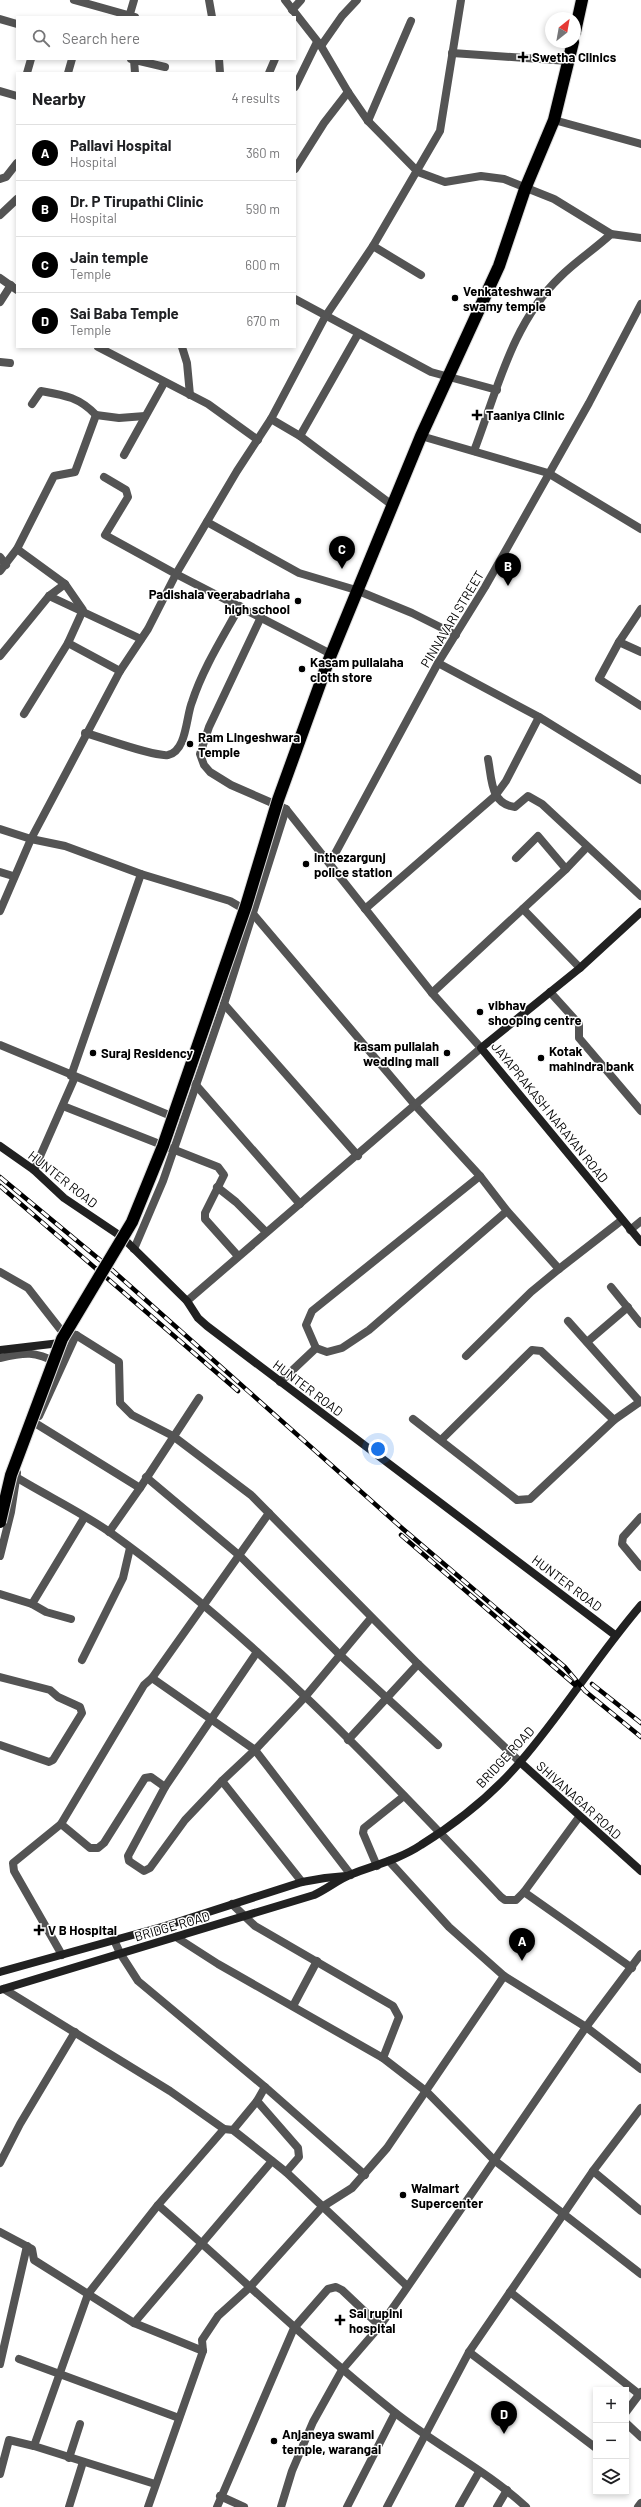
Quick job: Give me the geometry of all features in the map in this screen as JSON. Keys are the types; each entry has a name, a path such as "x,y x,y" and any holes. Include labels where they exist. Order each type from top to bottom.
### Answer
{"highway":[{"path":"579,12 582,0"},
{"path":"0,1522 14,1468 60,1343 132,1222 163,1146 244,913 278,800 330,658 356,590 421,436 499,266 526,189 554,120 571,48"}],"street":[{"path":"74,0 128,16"},
{"path":"131,16 134,0"},
{"path":"208,0 212,16"},
{"path":"284,0 294,14 301,0"},
{"path":"296,84 319,44 356,0"},
{"path":"0,911 13,876 30,839 85,733 120,671 148,629 176,574 271,419 325,317 373,246 418,172 440,131 461,0"},
{"path":"296,16 319,44 348,92 368,121 418,172 445,182 481,176 504,179 554,199 611,234 641,238"},
{"path":"368,121 411,21"},
{"path":"1,22 16,24"},
{"path":"452,53 568,60"},
{"path":"27,72 31,60"},
{"path":"68,72 72,60"},
{"path":"135,72 133,60 165,67"},
{"path":"219,60 220,72"},
{"path":"269,72 275,60"},
{"path":"0,91 16,96"},
{"path":"296,167 324,123 348,92"},
{"path":"554,120 641,144"},
{"path":"0,179 6,177 16,164"},
{"path":"0,215 16,200"},
{"path":"474,451 497,390 504,365 529,315 560,277 593,252 611,234"},
{"path":"373,246 421,275"},
{"path":"0,278 14,287 0,302"},
{"path":"296,300 325,317 431,372 447,378 497,390"},
{"name":"PINNAVARI STREET","path":"330,863 438,663 485,588 548,473 589,403 641,304"},
{"path":"300,436 358,334"},
{"path":"100,348 164,383 208,404 258,440"},
{"path":"182,348 187,363 190,395"},
{"path":"0,362 10,363"},
{"path":"124,455 164,383"},
{"path":"32,404 41,391 71,396 84,403 96,414 119,418 145,416"},
{"path":"3,568 18,549 54,476 75,472 96,414"},
{"path":"271,419 300,436 392,505"},
{"path":"421,436 548,473 641,530"},
{"path":"104,477 126,490 128,497 105,534 176,574 261,617 330,658"},
{"path":"207,522 298,573 356,590 412,613 456,635"},
{"path":"18,549 66,584 83,610"},
{"path":"0,557 3,568"},
{"path":"0,656 49,596 66,584"},
{"path":"49,596 83,610 141,639"},
{"path":"85,733 160,755 174,752 180,746 192,702 216,649 240,606"},
{"path":"641,609 619,642 599,679 641,706"},
{"path":"24,714 68,642 83,610"},
{"path":"187,1300 358,1156 481,1048 432,993 286,809 231,785 210,772 200,754 209,727 261,617"},
{"path":"68,642 120,671"},
{"path":"619,642 641,652"},
{"path":"438,663 540,717 641,780"},
{"path":"365,909 494,796 506,781 540,717"},
{"path":"488,759 494,796 506,806 515,807 524,797 531,797 542,804 641,896"},
{"path":"134,1249 173,1150 194,1084 224,1004 254,915 286,809"},
{"path":"0,829 30,839 65,846 141,874 230,902 254,915 415,1105 480,1176 507,1211 559,1269"},
{"path":"516,858 538,836 566,869"},
{"path":"432,993 566,869 587,846"},
{"path":"0,872 13,876"},
{"path":"34,1170 64,1106 141,874"},
{"path":"523,909 580,968"},
{"name":"JAYAPRAKASH NARAYAN ROAD","path":"641,912 580,968 481,1048 641,1242"},
{"path":"550,992 579,1024 579,1038 641,1111"},
{"path":"224,1004 358,1156"},
{"path":"0,1045 183,1121"},
{"path":"194,1084 300,1204"},
{"path":"64,1106 218,1167 224,1175 205,1214 205,1219 238,1256"},
{"name":"HUNTER ROAD","path":"0,1146 34,1170 64,1198 122,1237 187,1300 198,1318 280,1382 615,1635"},
{"path":"480,1176 312,1311 306,1325 316,1348 327,1352 342,1348 369,1330 507,1211"},
{"path":"218,1187 236,1202 266,1232"},
{"path":"466,1356 531,1292 622,1220"},
{"path":"630,1230 641,1221"},
{"path":"0,1272 28,1288 60,1329 69,1337 76,1335 119,1362 120,1403 128,1412 173,1436 251,1495 418,1664 520,1762"},
{"path":"611,1287 641,1324"},
{"path":"587,1342 628,1307"},
{"path":"413,1419 517,1500 525,1501 530,1499 614,1420 641,1402 568,1321"},
{"path":"0,1556 11,1512 16,1477 36,1423 76,1335"},
{"path":"0,1350 60,1343"},
{"path":"280,1382 316,1348"},
{"path":"441,1440 532,1350 541,1351 614,1420"},
{"path":"0,1358 26,1352 37,1354 62,1366"},
{"path":"109,1532 140,1488 199,1398"},
{"path":"36,1423 140,1488"},
{"path":"16,1477 109,1532 204,1605 305,1697 440,1832 500,1897 505,1900 516,1900 524,1892 579,1817"},
{"path":"146,1477 240,1556 341,1656 438,1745"},
{"path":"0,1505 11,1512"},
{"path":"62,1955 14,1871 13,1863 61,1824 144,1685 152,1678 240,1556 269,1513"},
{"path":"641,1517 623,1537 622,1544 641,1567"},
{"path":"32,1604 84,1518"},
{"path":"82,1660 123,1578 130,1548"},
{"path":"0,1594 32,1604 46,1612 71,1619"},
{"name":"BRIDGE ROAD","path":"0,1972 114,1940 302,1882 349,1875 377,1866 420,1846 471,1810 520,1762 561,1710 615,1635 641,1605"},
{"path":"257,1652 165,1787 128,1856 129,1861 144,1871 150,1868 185,1820 222,1781 255,1750 305,1697 372,1618"},
{"path":"348,1740 418,1664"},
{"path":"0,1677 50,1690 58,1697 80,1707 82,1713 53,1760 49,1762 0,1745"},
{"path":"152,1678 213,1718 255,1750 349,1875"},
{"name":"SHIVANAGAR ROAD","path":"520,1762 641,1872"},
{"path":"61,1824 90,1848 98,1848 104,1843 145,1778 151,1777 165,1787"},
{"path":"222,1781 302,1882"},
{"path":"377,1866 363,1833 364,1828 404,1796"},
{"path":"389,1861 449,1927 504,1976 586,2027 641,2069"},
{"name":"BRIDGE ROAD","path":"2,1990 314,1895 349,1875"},
{"path":"524,1892 632,1968"},
{"path":"232,1904 255,1926 317,1961 396,2010 399,2017 383,2058"},
{"path":"176,1938 218,1964 383,2058 427,2092 494,2160 641,2274"},
{"path":"114,1940 120,1954 138,1982 265,2087 365,2175"},
{"path":"281,2507 292,2471 313,2422 342,2370 380,2326 586,2027 632,1968 641,1954"},
{"path":"293,2006 317,1961"},
{"path":"148,2507 203,2351 202,2340 218,2316 250,2287 322,2206 352,2188 365,2175 427,2092 504,1976"},
{"path":"2,1990 75,2032 170,2091 224,2129 233,2130 286,2172 407,2286"},
{"path":"0,2163 20,2124 75,2032"},
{"path":"233,2130 257,2101 265,2087"},
{"path":"257,2101 298,2148 299,2157 286,2172"},
{"path":"387,2507 469,2352 593,2171 641,2108"},
{"path":"34,2446 58,2374 88,2294 158,2205 224,2129"},
{"path":"134,2323 272,2161"},
{"path":"593,2171 641,2211"},
{"path":"158,2205 342,2370 395,2413 507,2490 526,2507"},
{"path":"0,2232 32,2249 34,2260 134,2323 203,2351"},
{"path":"0,2364 27,2246"},
{"path":"217,2507 220,2496 294,2328 328,2289 336,2287 342,2290 380,2326"},
{"path":"510,2292 640,2393 629,2408"},
{"path":"469,2352 593,2446"},
{"path":"19,2359 179,2418"},
{"path":"347,2507 395,2413"},
{"path":"68,2458 80,2424"},
{"path":"629,2426 641,2437"},
{"path":"0,2474 9,2440 34,2446 68,2458 155,2484"},
{"path":"69,2507 83,2462"},
{"path":"459,2507 479,2472"},
{"path":"497,2507 507,2490"},
{"path":"220,2496 244,2507"},
{"path":"638,2507 641,2503"}],"railway":[{"path":"0,1177 111,1269 403,1529 565,1667 585,1691 641,1737"},
{"path":"0,1186 238,1391"},
{"path":"401,1535 575,1685"},
{"path":"592,1684 641,1723"}],"place":[{"name":"Swetha Clinics","path":"523,57"},
{"name":"Venkateshwara swamy temple","path":"455,298"},
{"name":"Taaniya Clinic","path":"477,415"},
{"name":"Jain temple","path":"342,569"},
{"name":"Dr. P Tirupathi Clinic","path":"508,586"},
{"name":"Padishala veerabadriaha high school","path":"298,601"},
{"name":"Kasam pullaiaha cloth store","path":"302,669"},
{"name":"Ram Lingeshwara Temple","path":"190,744"},
{"name":"inthezargunj police station","path":"306,864"},
{"name":"vibhav shooping centre","path":"480,1012"},
{"name":"Suraj Residency","path":"93,1053"},
{"name":"kasam pullaiah wedding mall","path":"447,1053"},
{"name":"Kotak mahindra bank","path":"541,1058"},
{"name":"V B Hospital","path":"39,1930"},
{"name":"Pallavi Hospital","path":"522,1961"},
{"name":"Walmart Supercenter","path":"403,2195"},
{"name":"Sai rupini hospital","path":"340,2320"},
{"name":"Sai Baba Temple","path":"504,2434"},
{"name":"Anjaneya swami temple, warangal","path":"274,2441"}]}
